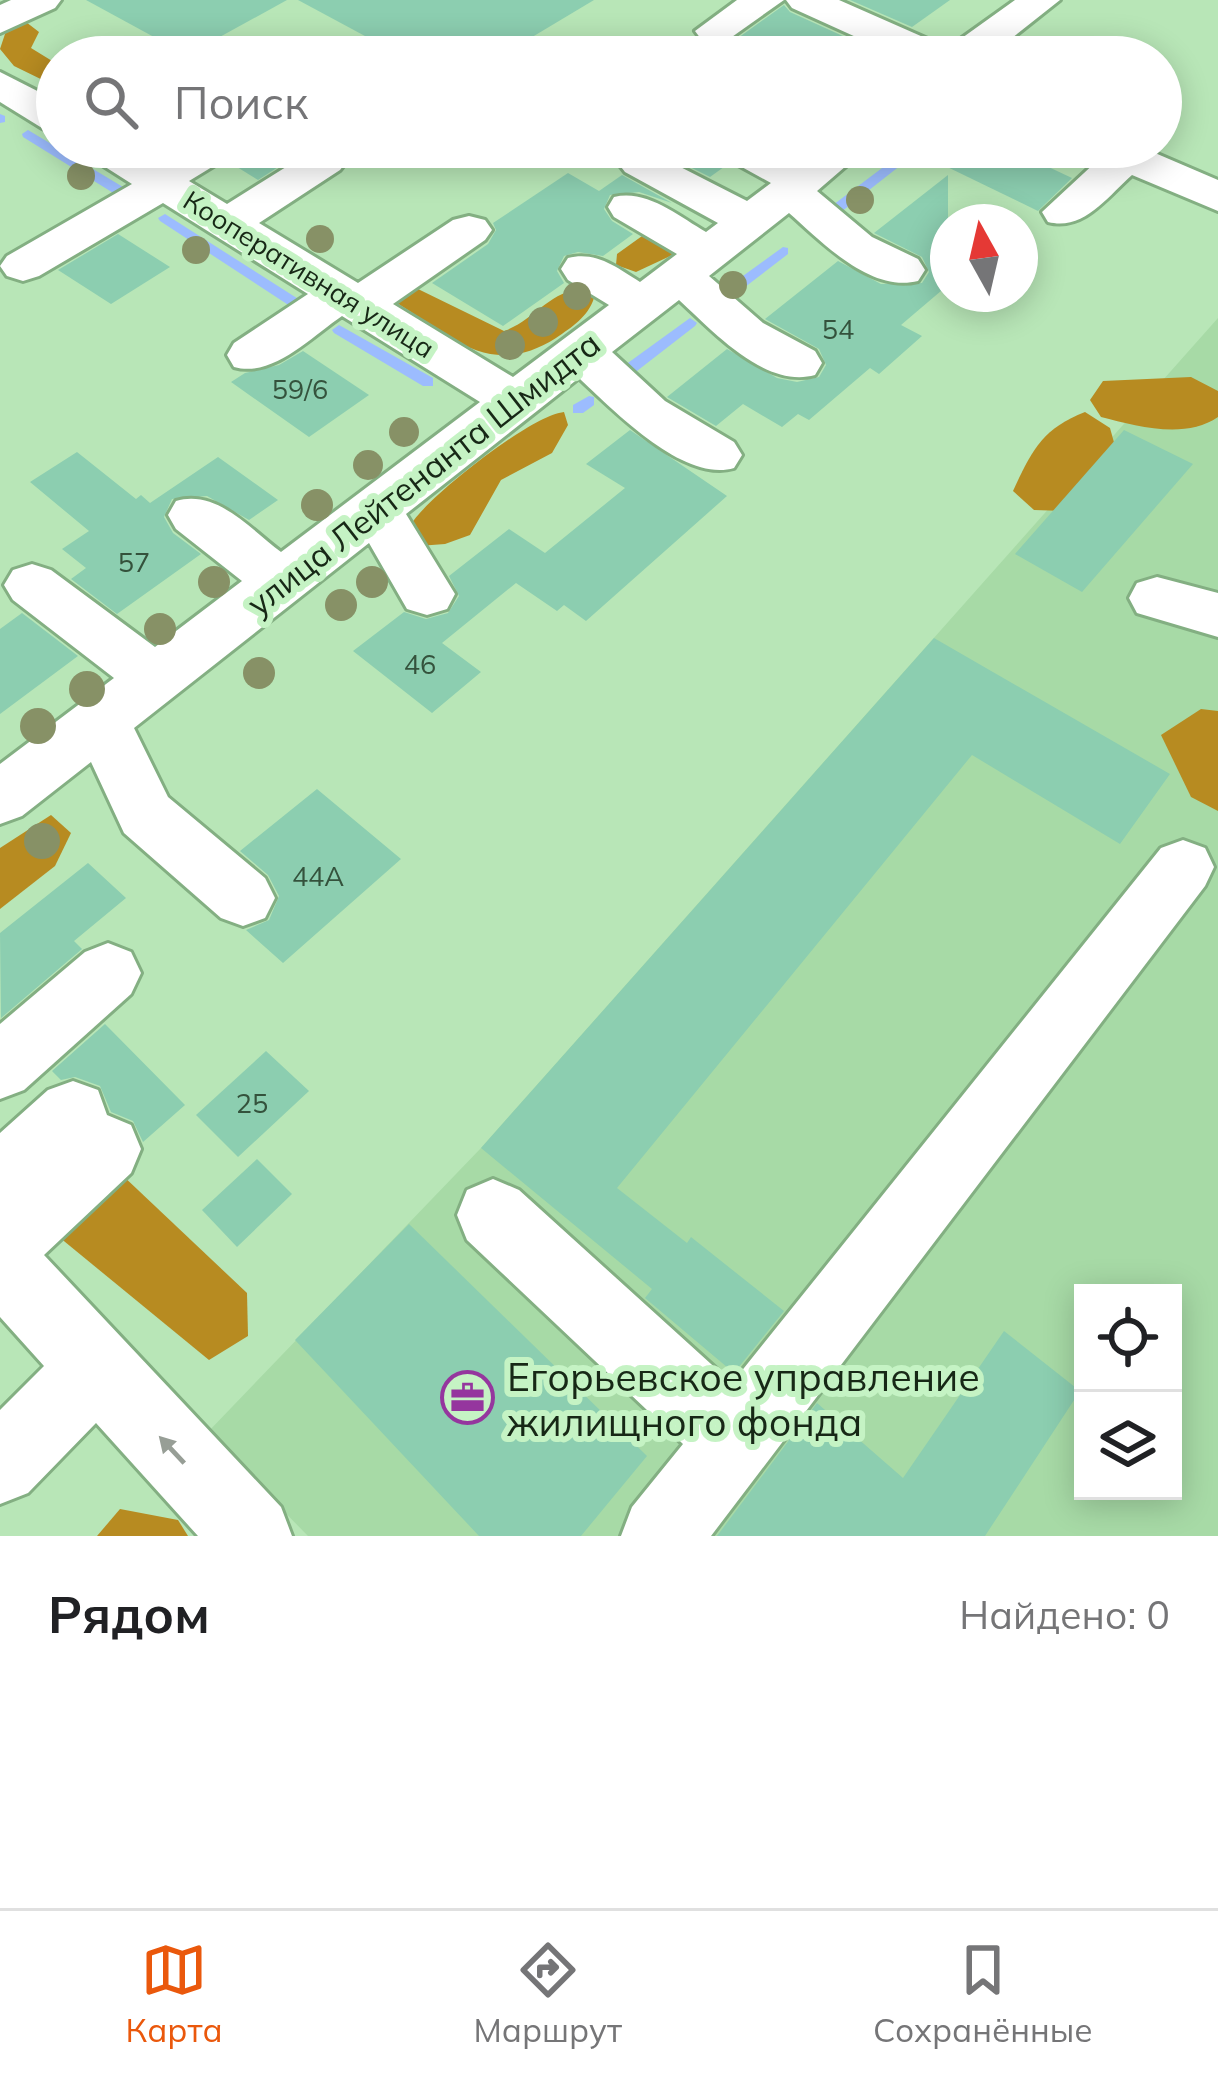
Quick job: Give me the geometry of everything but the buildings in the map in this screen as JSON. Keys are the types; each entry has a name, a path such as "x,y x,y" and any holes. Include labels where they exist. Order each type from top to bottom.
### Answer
{"street":[{"path":"0,21 41,0"},
{"path":"991,36 1040,0"},
{"path":"715,32 789,6 874,36"},
{"path":"0,84 36,106"},
{"path":"0,135 36,121"},
{"name":"Кооперативная улица","path":"136,168 515,401"},
{"path":"112,231 188,168"},
{"path":"234,228 315,168"},
{"path":"752,168 776,200 836,262"},
{"name":"улица Лейтенанта Шмидта","path":"0,799 818,168"},
{"path":"1066,194 1093,168"},
{"path":"1153,168 1218,196"},
{"path":"798,363 746,334 677,277 635,185 776,200 902,270"},
{"path":"22,266 165,186"},
{"path":"234,228 292,201"},
{"path":"251,355 469,230"},
{"path":"584,269 677,277"},
{"path":"580,351 647,413 716,455"},
{"path":"375,509 427,594"},
{"path":"259,513 298,570"},
{"path":"195,514 298,570"},
{"path":"32,585 156,679"},
{"path":"1156,598 1218,615"},
{"path":"101,721 146,815 243,898"},
{"path":"661,1536 1183,867"},
{"path":"0,1067 108,973"},
{"path":"0,1180 90,1131 0,1246"},
{"path":"493,1215 736,1440"},
{"path":"0,1262 252,1536"},
{"path":"0,1465 97,1368"}],"shaded area":[{"path":"26,22 39,32 31,48 36,51 36,77 14,66 0,49 6,31"},
{"path":"656,226 681,251 636,272 616,265 617,254"},
{"path":"406,288 418,289 504,331 566,292 592,290 594,298 584,316 556,338 533,350 492,354 455,340 397,303 397,294"},
{"path":"1218,318 1218,1536 308,1536 207,1433 481,1148"},
{"path":"1191,377 1218,391 1218,417 1191,428 1160,429 1101,417 1090,400 1103,381"},
{"path":"564,412 568,425 552,453 501,480 470,535 445,544 405,547 414,520 462,475 529,427"},
{"path":"1085,412 1110,428 1115,446 1065,511 1034,510 1013,491 1026,464 1048,434"},
{"path":"1201,709 1218,711 1218,811 1191,797 1161,735"},
{"path":"51,815 71,833 55,866 0,909 0,848"},
{"path":"120,1173 247,1293 248,1336 209,1360 59,1237"},
{"path":"120,1509 178,1520 188,1536 97,1536"}],"waterway":[{"path":"28,134 36,139"},
{"path":"83,168 128,196"},
{"path":"822,220 890,168"},
{"path":"165,218 298,305"},
{"path":"723,297 783,251"},
{"path":"619,377 690,323"},
{"path":"339,330 428,382"},
{"path":"578,409 589,401"}],"place":[{"name":"Егорьевское управление жилищного фонда","path":"468,1398"}]}
